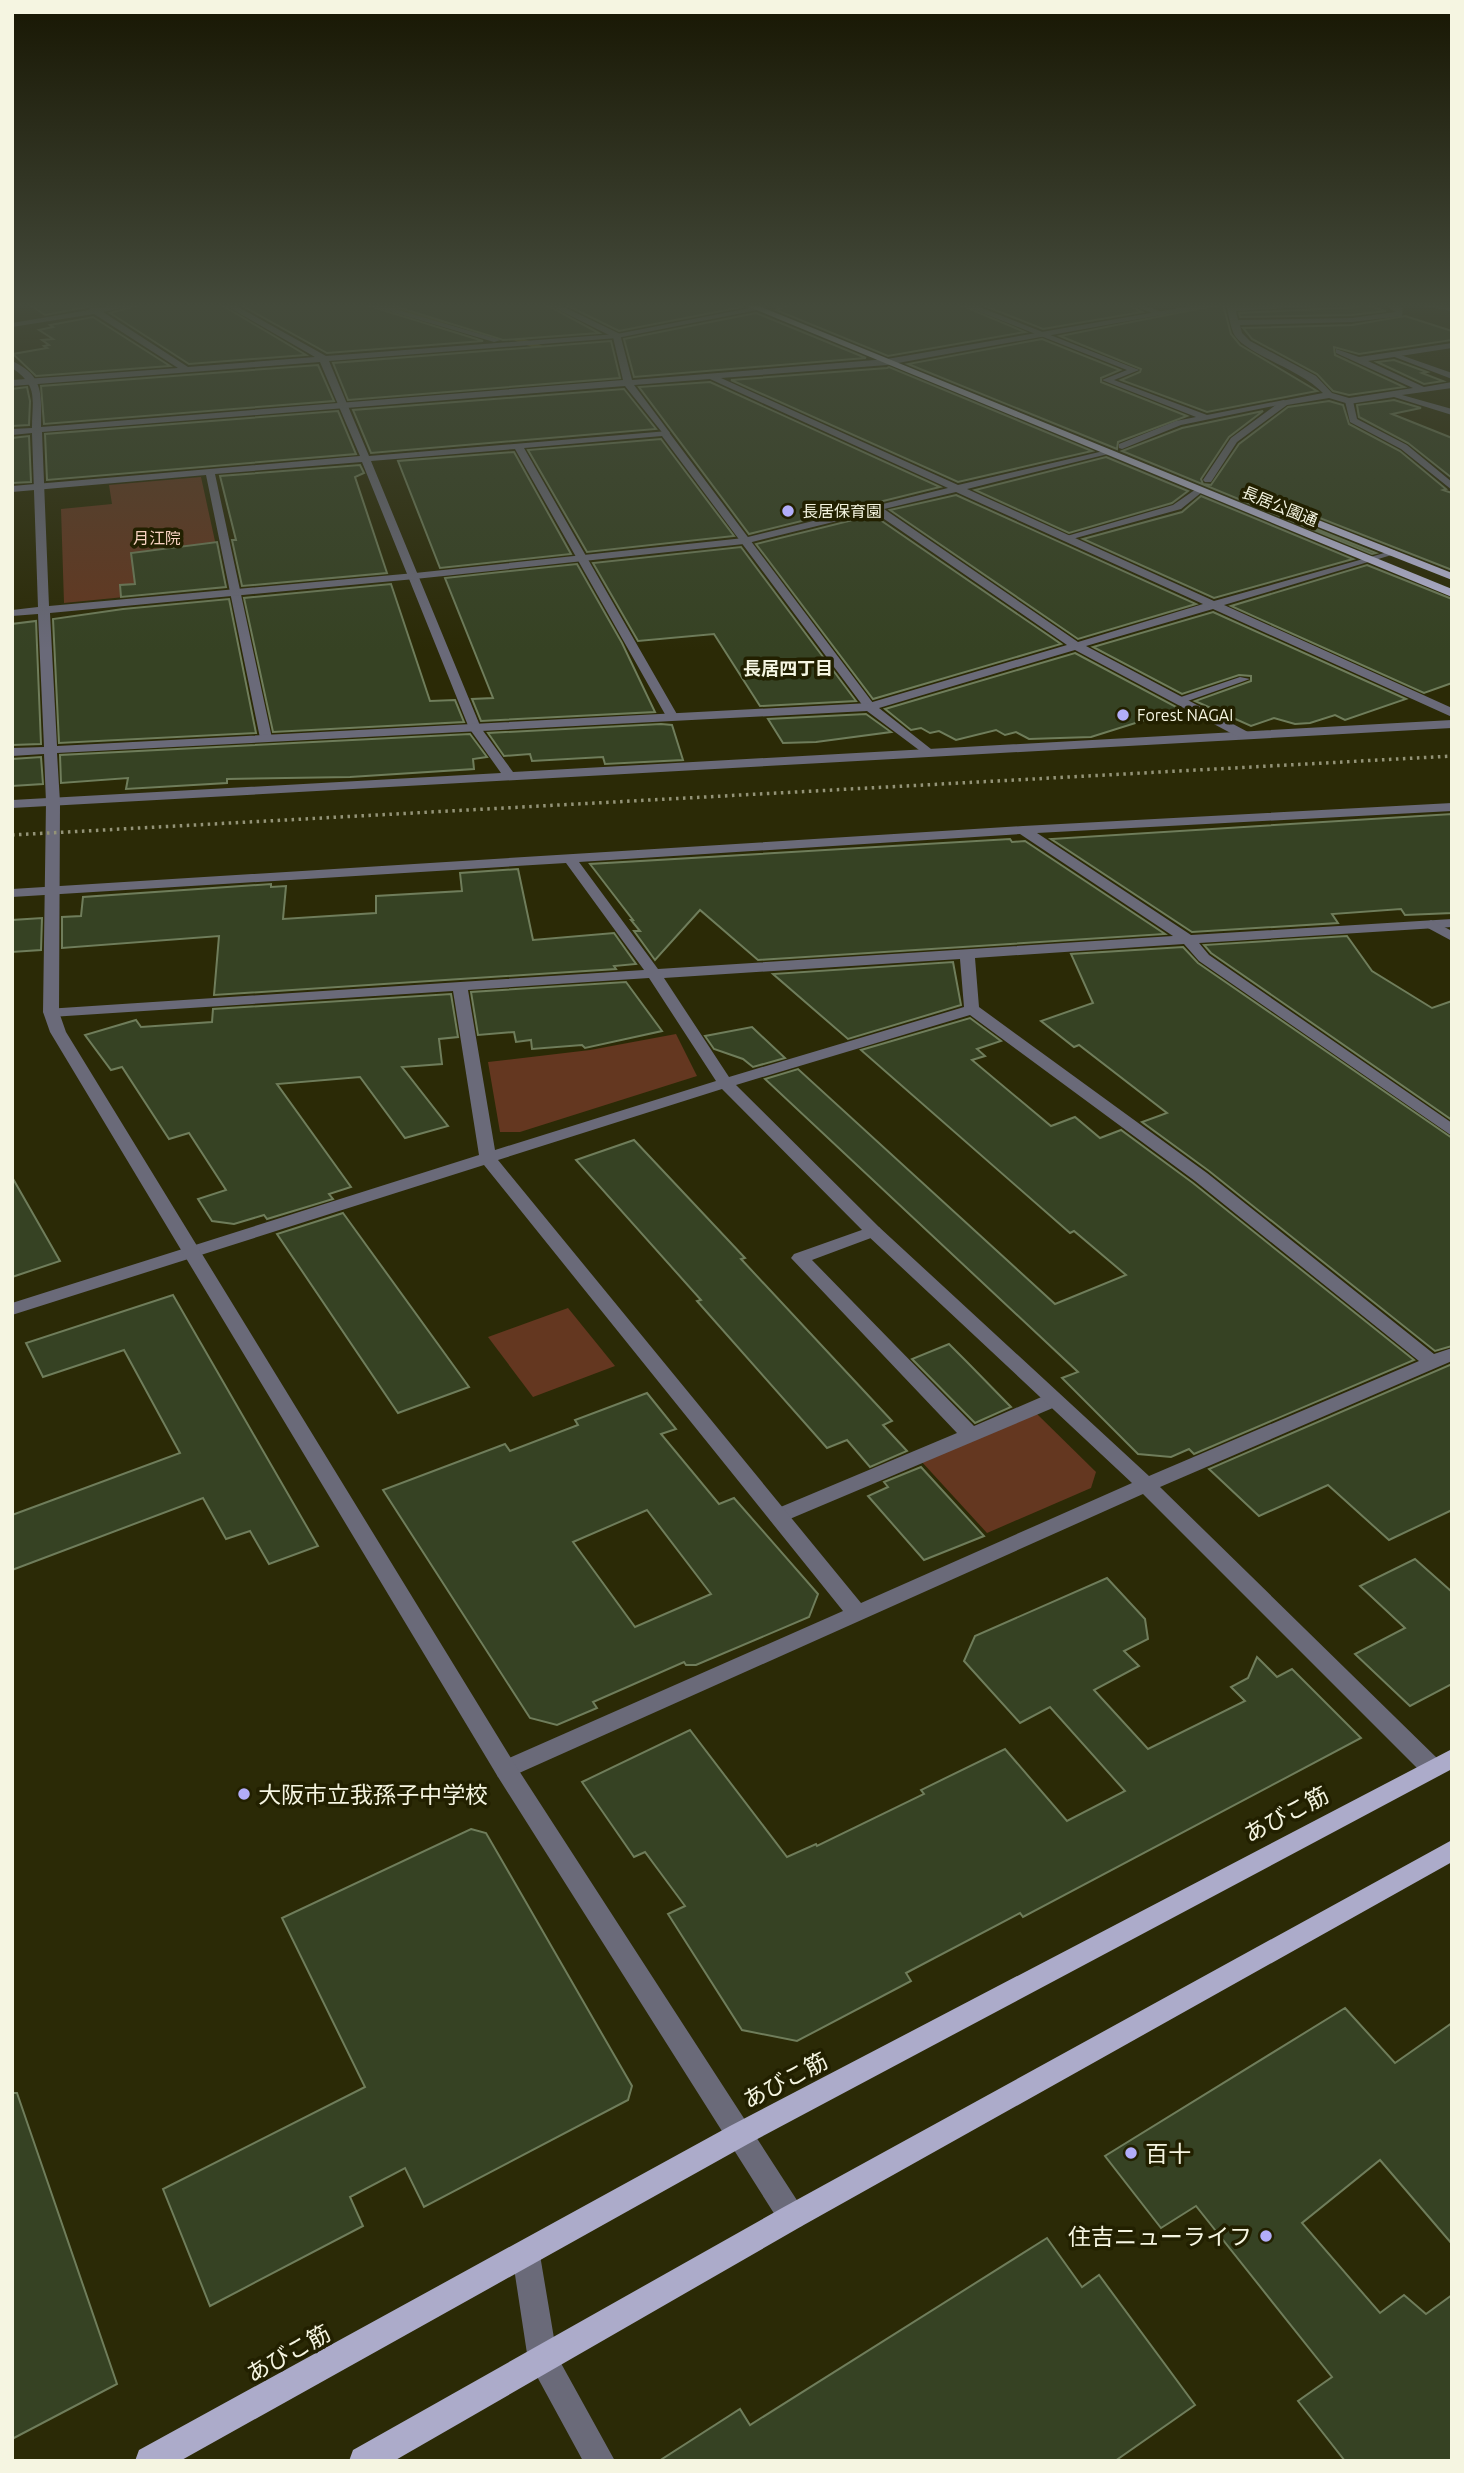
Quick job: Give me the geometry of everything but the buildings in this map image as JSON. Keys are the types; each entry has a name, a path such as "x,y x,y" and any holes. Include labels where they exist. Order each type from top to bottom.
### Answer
{"highway":[{"name":"長居公園通","path":"1026,419 1452,593"},
{"name":"長居公園通","path":"1055,419 1221,485"},
{"name":"長居公園通","path":"1259,500 1452,577"}],"main road":[{"name":"あびこ筋","path":"150,2461 739,2135 1442,1763"},
{"path":"364,2461 792,2217 1452,1850"}],"street":[{"path":"36,419 52,750 51,1012 58,1032 506,1770 792,2217"},
{"path":"12,432 167,419"},
{"path":"349,419 475,728 510,777"},
{"path":"655,419 870,708 927,752"},
{"path":"806,419 1452,713"},
{"path":"1122,446 1194,419"},
{"path":"1208,480 1234,440 1262,419"},
{"path":"1353,419 1404,447 1452,487"},
{"path":"12,489 665,433"},
{"path":"518,446 672,716"},
{"path":"12,613 415,576 744,541 1105,452"},
{"path":"210,472 265,738"},
{"path":"1065,538 1177,508 1199,490"},
{"path":"877,509 1078,647 1244,735"},
{"path":"12,752 672,716 870,708 1391,552"},
{"path":"1178,700 1244,678"},
{"path":"12,804 1452,724"},
{"path":"12,893 1023,830 1452,807"},
{"path":"1023,830 1188,940 1204,958 1452,1131"},
{"path":"570,859 654,974 725,1083 873,1231 1442,1763"},
{"path":"51,1012 1452,923"},
{"path":"1431,925 1452,937"},
{"path":"506,1770 1146,1485 1442,1358 972,1009 967,954"},
{"path":"460,986 488,1159 858,1614"},
{"path":"12,1309 725,1083 972,1009"},
{"path":"873,1231 800,1258 971,1435"},
{"path":"778,1516 1053,1400"},
{"path":"526,2255 543,2360 600,2461"}],"green space":[{"name":"月江院","path":"201,477 225,587 64,603 61,509 112,504 109,485"},
{"path":"676,1034 697,1076 520,1132 500,1132 488,1062 590,1050"},
{"path":"568,1308 615,1366 533,1397 488,1337"},
{"path":"1036,1413 1096,1472 1091,1488 987,1533 921,1461"}],"railway":[{"path":"12,835 1452,756"}],"place":[{"name":"長居保育園","path":"788,511"},
{"name":"Forest NAGAI","path":"1123,715"},
{"name":"大阪市立我孫子中学校","path":"244,1794"},
{"name":"百十","path":"1131,2153"},
{"name":"住吉ニューライフ","path":"1266,2236"}],"district":[{"name":"長居四丁目","path":"788,668"}]}
